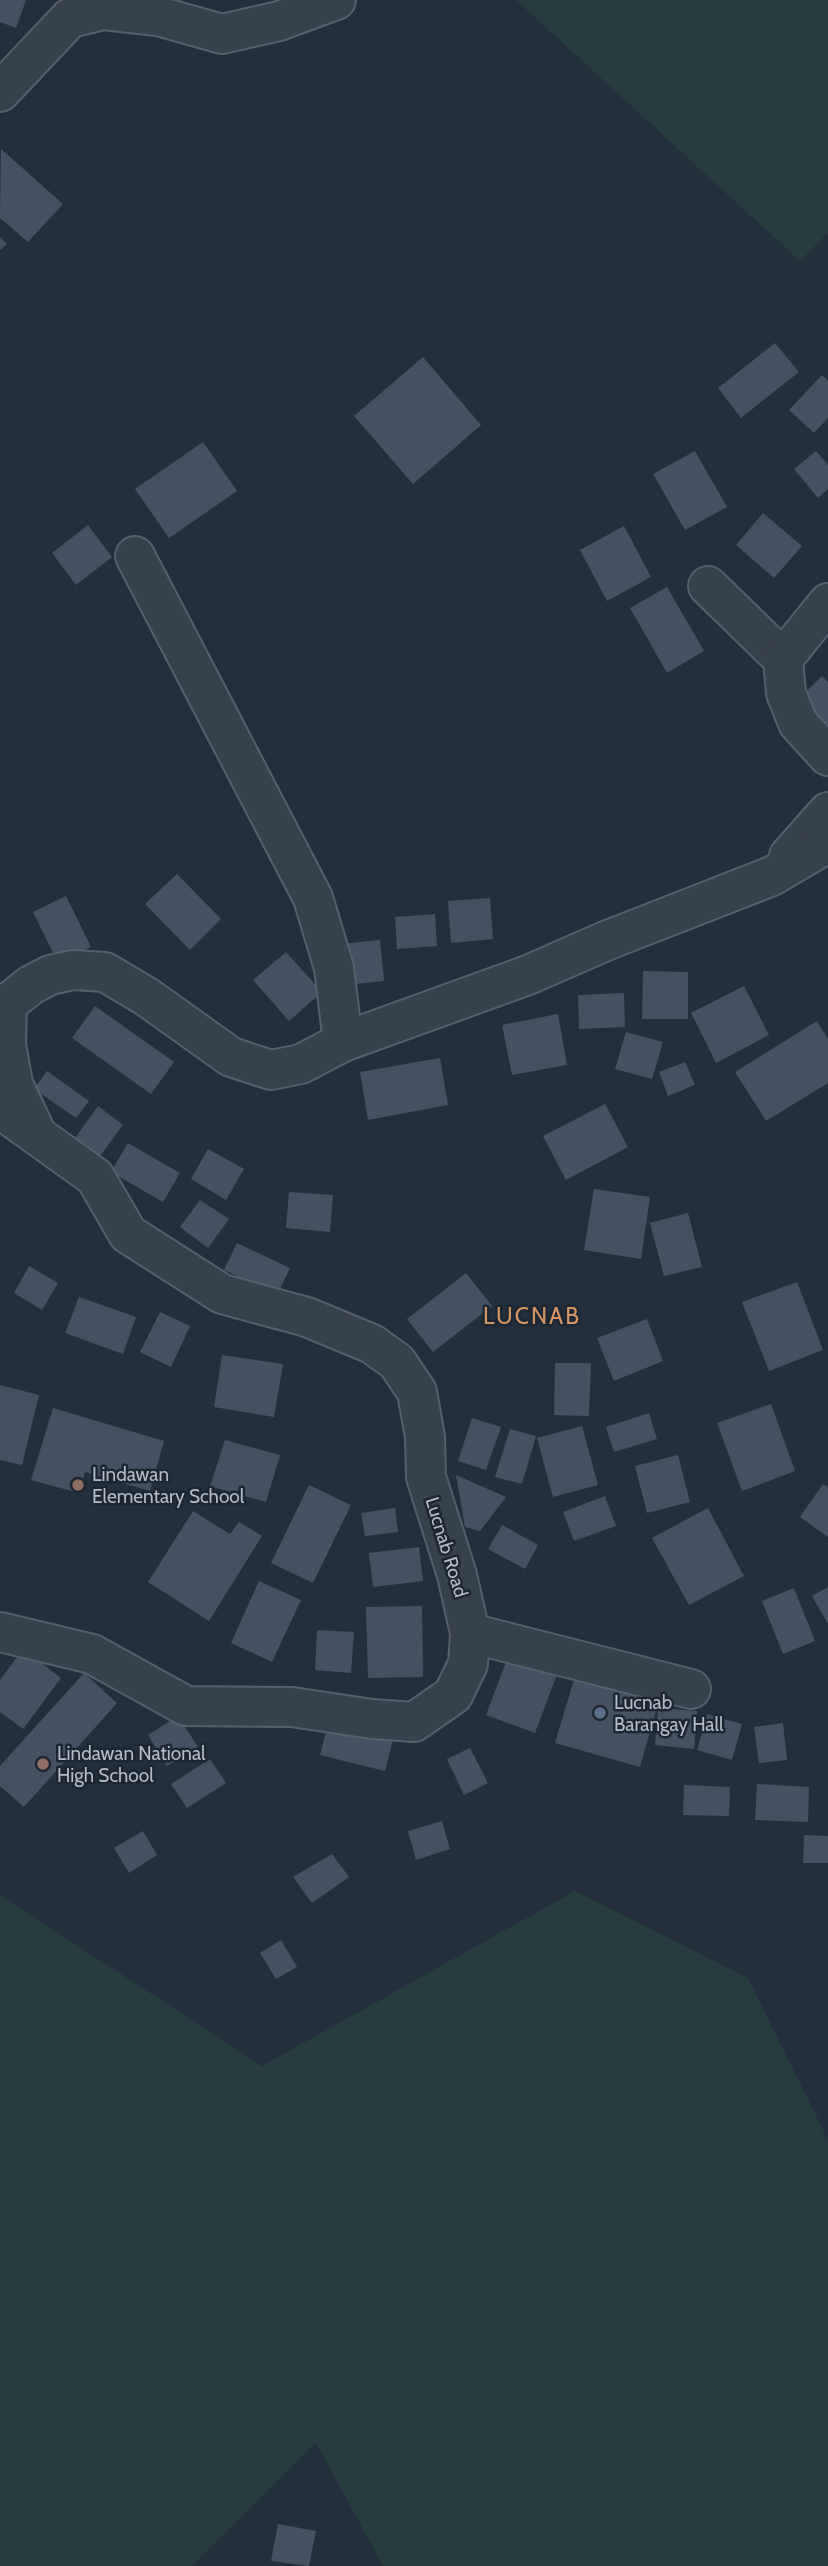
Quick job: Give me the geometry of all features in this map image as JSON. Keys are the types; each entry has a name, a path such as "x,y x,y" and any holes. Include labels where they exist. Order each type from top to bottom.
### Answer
{"street":[{"path":"0,92 69,18 103,10 158,16 222,34 279,21 336,0"},
{"path":"135,556 313,898 334,968 343,1042"},
{"path":"708,586 783,659 786,693 798,723 828,756"},
{"path":"783,659 828,603"},
{"path":"772,876 828,812"},
{"path":"37,1135 13,1084 6,1044 7,1004 31,985 50,975 73,970 105,972 147,998 230,1057 271,1070 300,1064 343,1042 528,975 608,940 772,876 828,843"},
{"name":"Lucnab Road","path":"0,1109 95,1178 128,1234 222,1294 307,1317 372,1344 397,1362 417,1392 425,1437 426,1478 457,1574 470,1633 468,1664 453,1695 414,1722 372,1719 292,1707 186,1706 92,1654 0,1632"},
{"path":"470,1633 691,1689"}],"green space":[{"path":"516,0 828,0 828,233 800,261"},
{"path":"575,1891 748,1978 828,2140 828,2566 383,2566 316,2443 192,2566 0,2566 0,1895 262,2066"}],"building":[{"path":"0,0 26,0 16,28 0,22"},
{"path":"1,149 63,204 28,242 0,218"},
{"path":"0,237 7,244 0,250"},
{"path":"775,343 799,372 741,418 718,388"},
{"path":"423,357 481,425 413,484 354,416"},
{"path":"822,375 828,381 828,418 814,433 789,410"},
{"path":"203,442 237,491 169,538 135,489"},
{"path":"695,451 727,507 685,530 653,474"},
{"path":"816,451 828,465 828,489 818,498 794,469"},
{"path":"763,513 802,546 774,578 736,545"},
{"path":"88,525 112,557 76,585 52,553"},
{"path":"624,526 651,577 607,601 580,550"},
{"path":"667,587 704,651 667,673 630,608"},
{"path":"822,676 828,682 828,731 798,700"},
{"path":"177,874 221,919 190,950 145,904"},
{"path":"66,896 91,947 58,963 33,912"},
{"path":"490,898 493,939 451,943 448,901"},
{"path":"435,914 437,946 397,949 395,917"},
{"path":"380,940 384,981 344,985 340,944"},
{"path":"286,952 322,992 289,1021 253,980"},
{"path":"643,971 688,972 688,1019 642,1019"},
{"path":"744,986 769,1035 716,1063 691,1013"},
{"path":"624,993 625,1027 579,1029 578,995"},
{"path":"95,1006 174,1062 151,1094 72,1038"},
{"path":"558,1014 567,1065 512,1075 502,1025"},
{"path":"817,1021 828,1039 828,1083 766,1121 735,1072"},
{"path":"626,1032 663,1042 652,1079 615,1069"},
{"path":"440,1058 448,1105 368,1120 360,1072"},
{"path":"685,1062 695,1085 668,1096 659,1072"},
{"path":"47,1071 89,1101 76,1118 34,1089"},
{"path":"605,1104 628,1147 566,1180 543,1136"},
{"path":"98,1106 123,1125 95,1163 70,1145"},
{"path":"128,1143 180,1173 163,1202 111,1172"},
{"path":"208,1149 244,1169 226,1200 191,1179"},
{"path":"594,1189 650,1197 641,1259 584,1250"},
{"path":"289,1192 333,1195 330,1232 286,1228"},
{"path":"200,1200 229,1219 208,1248 180,1227"},
{"path":"688,1213 702,1267 664,1276 650,1223"},
{"path":"237,1243 290,1268 277,1295 224,1270"},
{"path":"29,1266 58,1283 42,1310 14,1293"},
{"path":"466,1273 492,1306 433,1352 407,1319"},
{"path":"797,1282 823,1350 769,1371 742,1302"},
{"path":"79,1297 136,1317 123,1354 65,1333"},
{"path":"160,1312 190,1326 171,1367 140,1352"},
{"path":"647,1319 663,1361 614,1381 597,1338"},
{"path":"222,1355 283,1364 274,1417 214,1407"},
{"path":"555,1363 591,1363 589,1416 554,1415"},
{"path":"0,1385 39,1395 22,1465 0,1460"},
{"path":"771,1404 795,1471 742,1491 717,1423"},
{"path":"53,1408 164,1441 150,1491 85,1472 79,1493 31,1480"},
{"path":"649,1413 657,1439 614,1452 606,1427"},
{"path":"472,1418 501,1427 486,1470 458,1461"},
{"path":"582,1426 598,1485 553,1497 537,1438"},
{"path":"510,1429 536,1436 522,1484 495,1477"},
{"path":"225,1440 280,1455 266,1502 210,1486"},
{"path":"678,1455 690,1502 647,1513 635,1466"},
{"path":"456,1475 506,1497 480,1531 465,1527"},
{"path":"823,1484 828,1487 828,1537 800,1517"},
{"path":"309,1485 351,1505 313,1583 271,1563"},
{"path":"605,1496 616,1526 574,1541 563,1512"},
{"path":"395,1508 398,1532 365,1536 361,1513"},
{"path":"708,1508 744,1576 689,1605 652,1538"},
{"path":"193,1511 230,1534 239,1522 262,1536 209,1621 148,1582"},
{"path":"502,1525 538,1545 525,1569 488,1549"},
{"path":"419,1547 423,1581 373,1587 369,1553"},
{"path":"259,1581 301,1600 272,1662 231,1643"},
{"path":"828,1587 828,1624 812,1596"},
{"path":"794,1588 815,1641 783,1654 762,1601"},
{"path":"422,1606 423,1677 368,1678 366,1607"},
{"path":"317,1630 354,1632 351,1673 315,1670"},
{"path":"512,1646 561,1664 535,1733 486,1715"},
{"path":"23,1649 61,1678 23,1729 0,1712 0,1680"},
{"path":"84,1673 117,1703 24,1807 0,1786 0,1766"},
{"path":"576,1673 660,1697 640,1767 555,1743"},
{"path":"658,1708 697,1711 694,1749 655,1745"},
{"path":"707,1714 742,1724 732,1760 697,1750"},
{"path":"178,1716 198,1747 167,1766 148,1735"},
{"path":"329,1719 394,1735 385,1771 320,1755"},
{"path":"783,1723 787,1760 759,1763 754,1727"},
{"path":"470,1748 488,1783 464,1795 447,1759"},
{"path":"210,1759 226,1783 187,1808 171,1784"},
{"path":"757,1784 809,1787 808,1822 755,1820"},
{"path":"684,1785 730,1787 729,1816 683,1815"},
{"path":"442,1821 450,1849 416,1860 408,1831"},
{"path":"143,1831 157,1855 129,1873 114,1848"},
{"path":"804,1835 828,1836 828,1863 803,1863"},
{"path":"332,1854 349,1877 312,1903 293,1877"},
{"path":"281,1940 297,1967 276,1979 260,1953"},
{"path":"278,2524 316,2531 309,2566 271,2561"}],"place":[{"name":"Lindawan Elementary School","path":"78,1485"},
{"name":"Lucnab Barangay Hall","path":"600,1713"},
{"name":"Lindawan National High School","path":"43,1764"}],"district":[{"name":"LUCNAB","path":"532,1316"}]}
